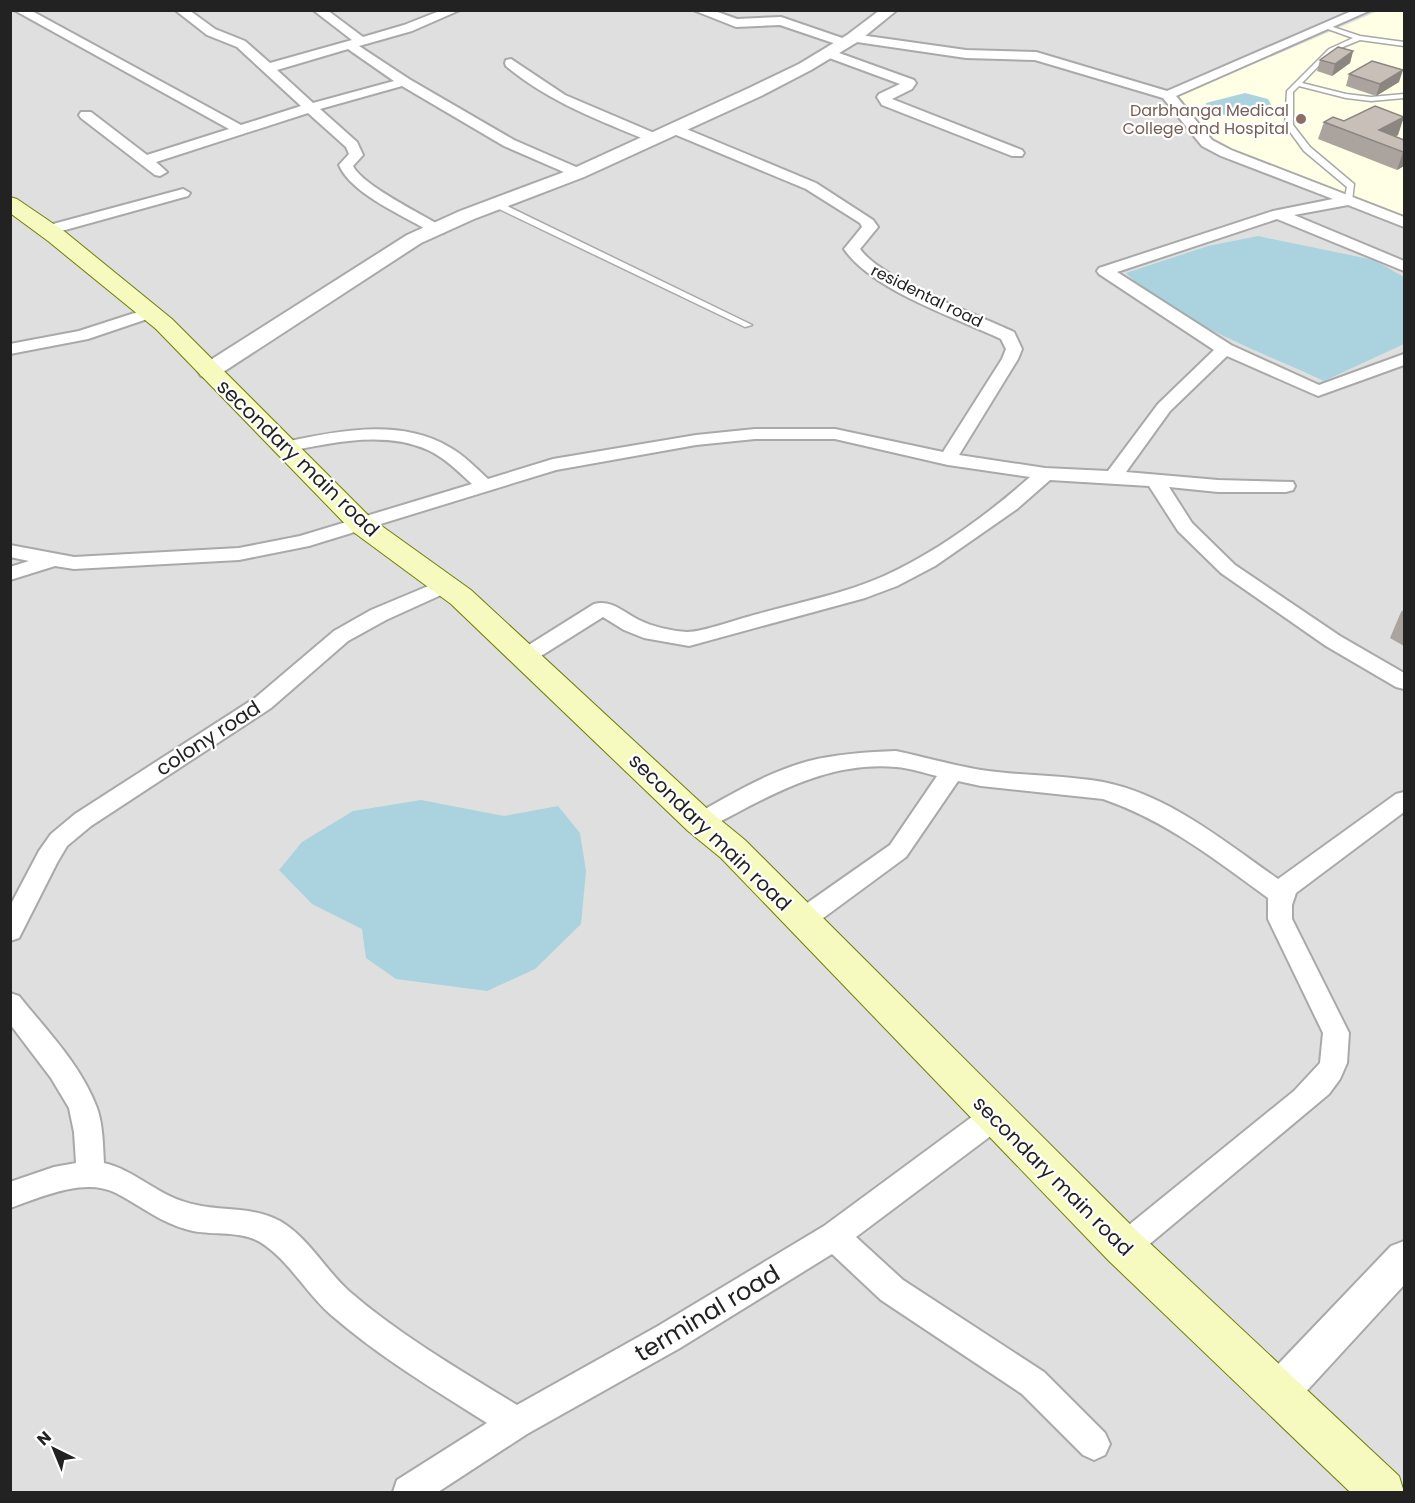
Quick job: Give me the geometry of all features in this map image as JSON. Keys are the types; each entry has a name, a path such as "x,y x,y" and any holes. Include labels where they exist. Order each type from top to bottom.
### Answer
{"main road":[{"name":"secondary main road","path":"10,203 164,324 362,525 445,585 526,656 700,822 733,849 1124,1247 1276,1394 1383,1492"}],"street":[{"path":"21,10 238,129"},
{"path":"181,10 211,32 241,44 352,145 356,155 346,165 355,179 438,231"},
{"path":"320,10 356,44 404,82 509,143 578,173"},
{"path":"699,10 736,22 781,21 849,40 966,54 1036,56 1168,95 1207,143 1252,164 1404,222"},
{"path":"209,371 414,239 438,231 467,215 578,173 755,92 828,53 890,10"},
{"path":"1168,95 1365,10"},
{"path":"268,68 356,44 454,11"},
{"path":"828,53 909,83 884,97 887,102 1017,153"},
{"path":"511,63 524,75 568,101 654,138"},
{"path":"144,161 238,129 404,82"},
{"path":"86,115 160,172"},
{"name":"residental road","path":"674,129 802,182 866,220 870,227 852,249 856,258 864,266 890,281 1008,336 1014,349 1010,359 948,459"},
{"path":"47,230 183,193"},
{"path":"1348,201 1278,214 1105,271 1225,349 1318,392 1404,359"},
{"path":"1278,214 1404,266"},
{"path":"10,349 82,335 150,313"},
{"path":"1114,477 1135,442 1167,402 1225,349"},
{"path":"10,551 54,560 94,563 239,554 302,542 362,525 553,465 696,440 755,434 835,434 948,459 1045,474 1218,486 1286,486"},
{"path":"285,447 331,438 357,436 419,440 446,453 484,486"},
{"path":"526,656 601,609 651,633 689,639 858,593 890,581 928,562 1010,505 1045,474"},
{"path":"1155,481 1185,527 1228,569 1333,641 1404,682"},
{"path":"10,574 54,560"},
{"name":"colony road","path":"10,931 47,858 59,840 83,820 263,703 287,684 307,662 340,636 367,620 445,585"},
{"path":"700,822 755,791 810,769 857,761 896,759 981,778 1104,791 1142,803 1165,815 1281,894"},
{"path":"802,920 898,851 953,771"},
{"path":"1124,1247 1304,1100 1322,1082 1335,1062 1338,1047 1336,1033 1280,919 1278,905 1281,894 1293,881 1404,800"},
{"path":"10,1004 70,1084 83,1107 88,1126 91,1173"},
{"name":"terminal road","path":"409,1492 516,1423 669,1337 834,1236 994,1117"},
{"path":"10,1195 72,1175 91,1173 110,1176 163,1209 193,1218 242,1222 266,1230 283,1240 337,1301 398,1347 516,1423"},
{"path":"834,1236 892,1290 1033,1383 1094,1444"},
{"path":"1276,1394 1404,1258"}],"lane":[{"path":"1327,27 1359,38 1404,44"},
{"path":"1348,201 1351,186 1307,149 1289,125 1289,92 1331,50 1359,38"},
{"path":"1299,84 1346,96 1371,99 1404,96"},
{"path":"496,204 748,325"}],"shaded area":[{"path":"11,11 1404,11 1404,1492 11,1492"},
{"name":"Darbhanga Medical College and Hospital","path":"1378,11 1404,11 1404,217 1215,143 1179,96"}],"water":[{"path":"1245,93 1268,99 1272,106 1229,116 1209,111 1206,103"},
{"path":"1258,236 1374,260 1404,277 1404,344 1324,381 1192,320 1145,290 1126,273 1208,246"},
{"path":"421,800 504,816 558,806 580,833 586,871 581,924 535,969 487,991 396,979 366,958 362,929 312,904 279,870 302,842 353,811"}],"building":[{"path":"1338,47 1353,51 1335,64 1320,60"},
{"path":"1372,61 1403,70 1380,84 1349,74"},
{"path":"1375,106 1404,117 1379,130 1404,140 1403,152 1324,122 1333,117 1344,121"}],"place":[{"name":"Darbhanga Medical College and Hospital","path":"1301,119"}]}
